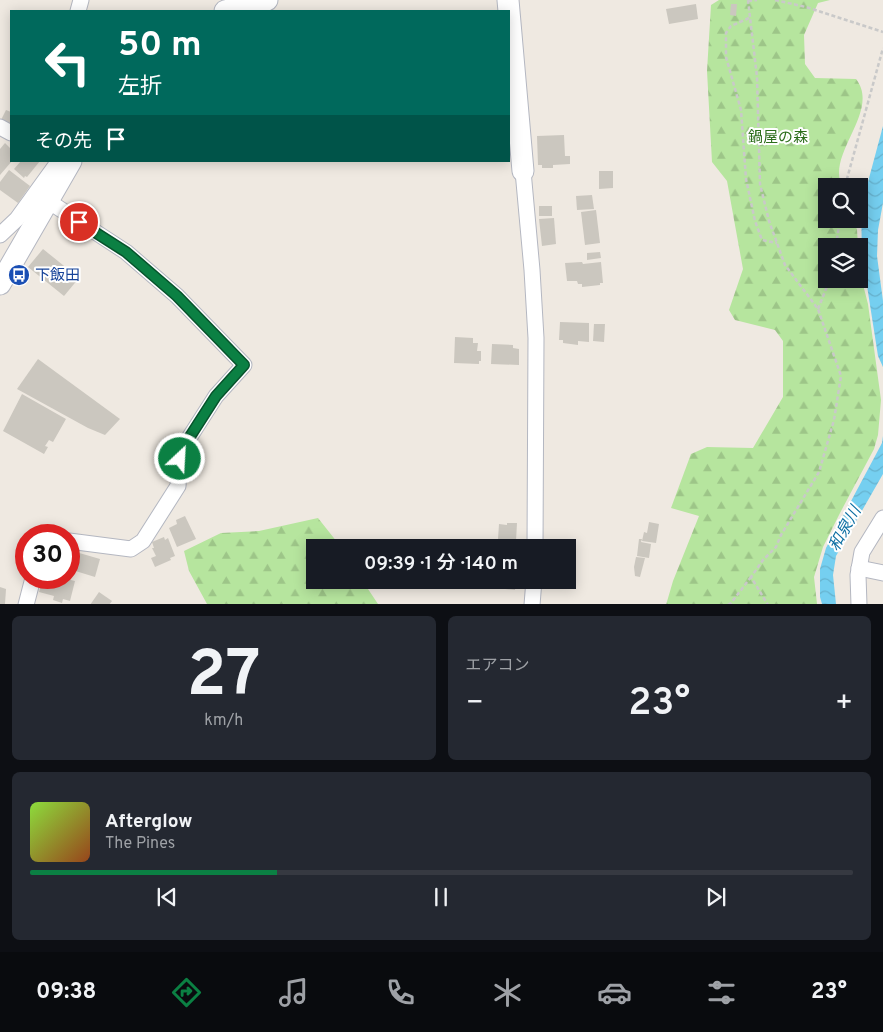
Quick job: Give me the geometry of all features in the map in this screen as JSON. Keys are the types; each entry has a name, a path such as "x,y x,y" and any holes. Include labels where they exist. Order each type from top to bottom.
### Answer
{"street":[{"path":"230,7 266,0"},
{"path":"510,23 536,319 535,539"},
{"path":"0,235 16,218 58,162"},
{"path":"0,284 70,162"},
{"path":"48,202 126,252 177,296 244,365 216,396 182,449 178,486 143,541 131,549 80,542"},
{"path":"859,604 858,575 862,552 883,518"},
{"path":"859,568 883,572"},
{"path":"26,604 30,589"},
{"path":"532,604 533,589"}],"path":[{"path":"728,604 731,603 763,560 776,547 781,535 818,472 834,420 841,376 818,310 785,265 769,221 760,184 757,77 748,0 757,0"},
{"path":"775,0 806,7 883,32"},
{"path":"749,18 731,26 726,34 726,56 741,110 746,179 756,222 762,240 777,243"},
{"path":"848,178 883,48"},
{"path":"818,310 827,288"},
{"path":"751,578 768,604"}],"green space":[{"name":"鍋屋の森","path":"719,0 830,0 818,3 804,35 805,64 815,78 856,79 862,91 862,105 841,160 840,178 818,178 818,228 856,228 858,238 818,238 818,288 864,288 868,304 881,400 878,435 874,449 823,547 814,577 817,604 666,604 673,581 699,516 671,508 691,454 707,447 753,448 783,397 783,341 775,330 735,320 729,310 743,269 727,181 712,162 707,71 711,5"},
{"path":"318,518 335,539 306,539 306,589 368,589 378,604 207,604 189,571 184,551 221,533 259,531"}],"water":[{"path":"883,126 883,203 878,230 877,256 883,301 883,367 878,356 867,288 868,238 862,238 861,228 868,228 868,182"},
{"name":"和泉川","path":"883,436 883,474 836,556 833,575 836,604 822,604 820,597 820,569 826,548 882,443"}],"building":[{"path":"696,4 698,19 669,24 666,9"},
{"path":"731,4 737,4 736,16 730,15"},
{"path":"6,110 10,112 10,127 0,122"},
{"path":"564,135 565,156 570,156 570,164 553,165 553,168 542,168 542,165 538,165 537,136"},
{"path":"5,143 10,148 11,162 0,175 0,149"},
{"path":"20,162 39,162 24,178 14,169"},
{"path":"9,170 30,186 18,203 0,190 0,182"},
{"path":"599,171 613,171 613,188 599,189"},
{"path":"592,195 594,209 577,210 576,196"},
{"path":"539,206 552,206 552,216 539,216"},
{"path":"596,210 600,243 585,245 581,212"},
{"path":"554,218 556,244 542,246 539,219"},
{"path":"43,249 79,278 64,296 28,267"},
{"path":"600,252 601,258 587,260 587,253"},
{"path":"582,262 583,264 601,262 603,283 582,287 582,284 578,284 577,281 567,281 565,263"},
{"path":"560,322 589,323 589,342 578,341 578,345 563,343 563,340 559,340"},
{"path":"594,324 605,324 604,342 593,341"},
{"path":"455,337 473,338 473,343 478,343 477,351 481,351 481,361 479,361 479,364 454,363"},
{"path":"492,344 513,345 513,348 519,349 519,365 491,364"},
{"path":"38,359 120,419 105,435 88,428 17,389"},
{"path":"22,394 66,419 53,442 49,440 45,446 48,447 44,454 3,431"},
{"path":"185,516 196,539 177,547 169,528 177,524 176,520"},
{"path":"649,522 659,524 656,543 642,541 644,532 647,533"},
{"path":"507,523 517,523 516,539 498,539 499,524 507,525"},
{"path":"164,537 165,540 168,538 175,556 170,558 171,560 155,567 151,558 156,556 152,548 154,548 152,542"},
{"path":"639,539 642,539 641,542 651,544 649,558 637,556"},
{"path":"80,553 100,559 95,577 80,572"},
{"path":"636,557 645,558 640,577 635,576"},
{"path":"0,587 6,589 5,604 0,604"},
{"path":"40,589 73,589 70,601 63,599 62,603 53,600 54,596 39,592"},
{"path":"99,592 112,601 110,604 91,604"}],"place":[{"name":"下飯田","path":"19,275"}],"route":[{"path":"79,222 126,252 177,296 244,365 216,396 182,449 180,459"}]}
